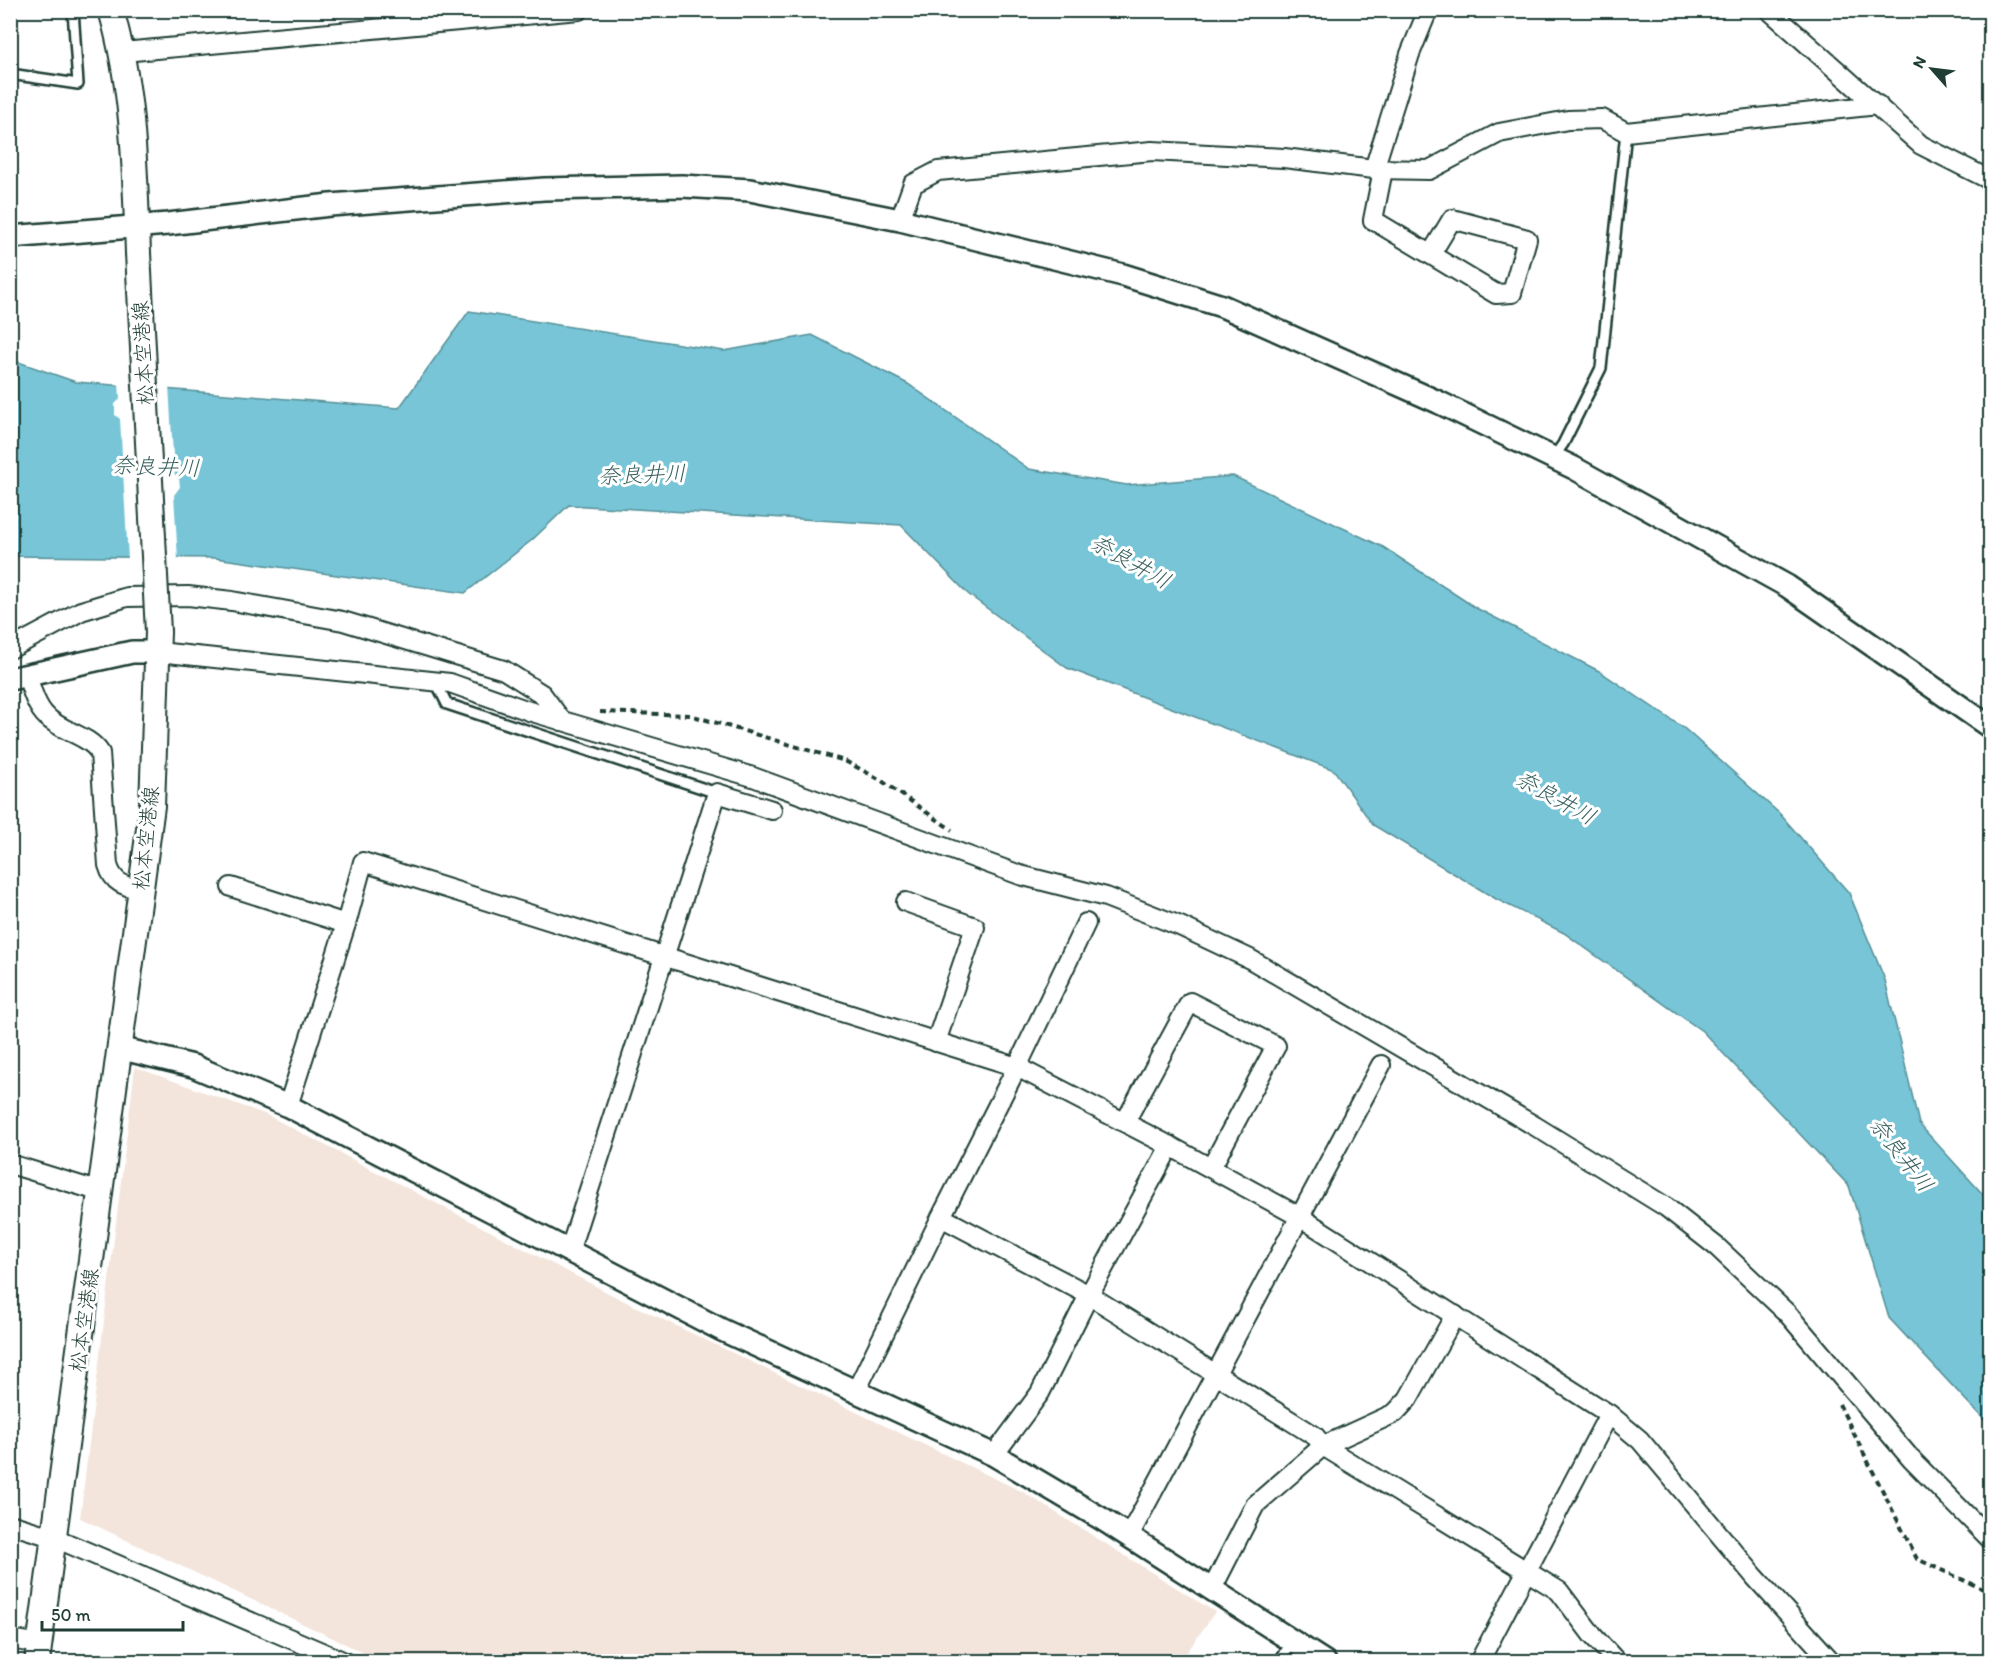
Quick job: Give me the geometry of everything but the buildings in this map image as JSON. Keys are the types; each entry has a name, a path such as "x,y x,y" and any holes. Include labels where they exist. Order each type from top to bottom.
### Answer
{"main road":[{"name":"松本空港線","path":"38,1653 152,806 158,642 134,145 123,52 111,10"}],"street":[{"path":"123,52 579,10"},
{"path":"1428,10 1410,54 1378,170 1373,220 1496,294 1512,293 1527,239 1452,219 1431,254"},
{"path":"1769,10 1921,145 1990,180"},
{"path":"900,220 913,184 938,171 1152,151 1284,158 1378,170 1429,170 1499,134 1568,120 1602,120 1626,132 1878,105"},
{"path":"10,237 137,227 330,204 544,189 682,186 750,190 900,220 1123,275 1222,306 1438,402 1553,458 1787,586 1990,727"},
{"path":"10,649 81,611 127,597 188,596 232,601 343,621 504,670 542,694 562,721"},
{"path":"141,890 119,884 111,876 108,865 100,753 95,745 46,717 19,677 132,652 158,642 450,684 562,721 753,777 1020,875 1106,897 1180,926 1250,959 1535,1126 1666,1207 1717,1247 1787,1313 1912,1460 1990,1539"},
{"path":"569,1252 717,793 772,810"},
{"path":"288,1106 346,924 363,862 1017,1067 1125,1122 1300,1217 1609,1414 1640,1440 1755,1577 1832,1662"},
{"path":"231,887 346,924"},
{"path":"906,902 975,927 936,1042"},
{"path":"856,1391 1086,923"},
{"path":"1125,1122 1190,1002 1276,1046 1211,1168"},
{"path":"118,1048 193,1066 288,1106 722,1330 994,1455 1128,1536 1325,1662"},
{"path":"1128,1536 1380,1065"},
{"path":"994,1455 1040,1394 1089,1295 1170,1146"},
{"path":"10,1164 101,1192"},
{"path":"941,1217 1089,1295 1216,1372 1315,1436 1323,1446 1559,1591 1593,1636 1617,1662"},
{"path":"1212,1589 1255,1505 1323,1446 1395,1413 1408,1399 1455,1315"},
{"path":"1479,1662 1609,1414"},
{"path":"10,1524 55,1538 345,1662"},
{"path":"10,1639 38,1653"}],"lane":[{"path":"10,74 78,84 73,10"},
{"path":"1553,458 1563,444 1601,368 1626,132"},
{"path":"436,682 447,704 717,793"},
{"path":"1279,1662 1292,1641"}],"path":[{"path":"594,711 690,715 845,761 879,778 957,833"}],"shaded area":[{"path":"135,1067 267,1115 620,1299 1023,1492 1215,1612 1181,1661 381,1661 80,1518"}],"water":[{"name":"奈良井川","path":"469,311 724,351 812,335 908,384 1029,469 1127,485 1233,476 1383,547 1476,608 1599,671 1685,729 1780,814 1849,893 1885,980 1919,1124 1990,1202 1990,1426 1889,1318 1849,1186 1702,1031 1564,933 1496,899 1373,825 1334,770 1067,668 968,594 901,525 569,505 532,540 465,593 215,558 11,556 10,359 76,382 399,408"}],"pier":[{"path":"119,382 169,385 174,473 179,479 180,487 174,495 178,560 128,559 120,419 115,415 115,404 120,399"}]}
